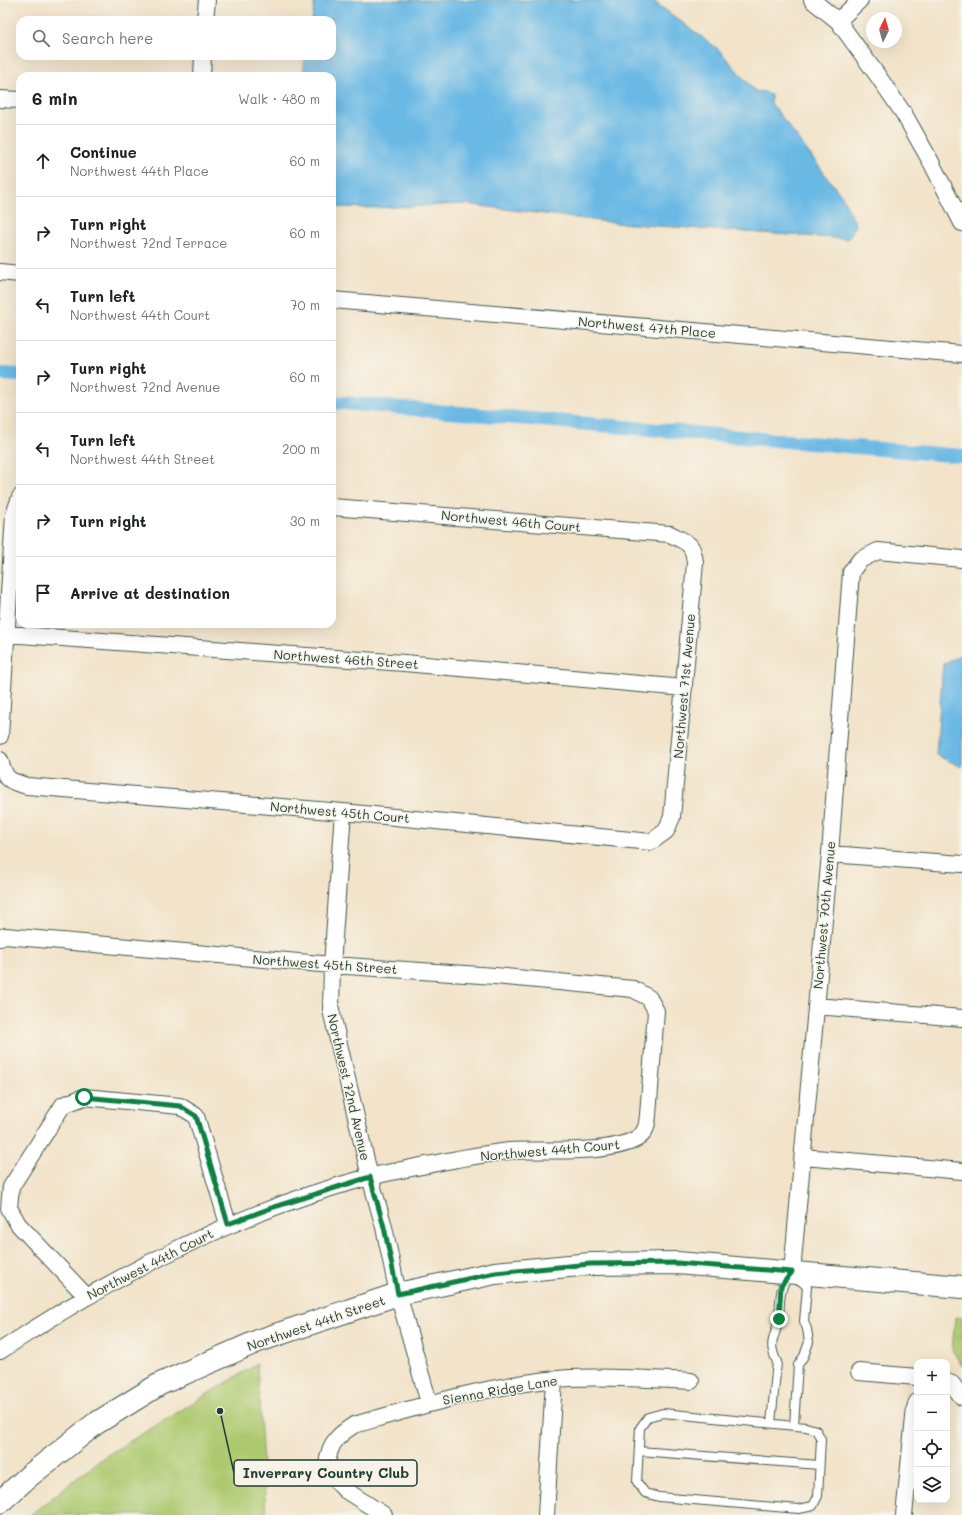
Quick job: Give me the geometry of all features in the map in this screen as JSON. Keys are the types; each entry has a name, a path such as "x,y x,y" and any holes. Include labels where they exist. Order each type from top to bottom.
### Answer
{"street":[{"path":"206,16 207,0"},
{"path":"812,0 838,21 904,114 948,194 962,223"},
{"path":"838,21 860,0"},
{"path":"202,72 203,60"},
{"path":"0,99 16,100"},
{"path":"0,272 16,274"},
{"name":"Northwest 47th Place","path":"336,300 962,354"},
{"name":"Northwest 46th Court","path":"336,507 670,534 687,543"},
{"path":"0,736 14,515 16,509"},
{"name":"Northwest 71st Avenue","path":"666,831 672,817 695,563 694,550 687,543"},
{"name":"Northwest 70th Avenue","path":"792,1272 804,1157 830,854 851,572 860,560 878,551 962,558"},
{"name":"Northwest 46th Street","path":"7,634 404,663 684,688"},
{"name":"Northwest 45th Court","path":"0,760 2,770 11,782 27,786 343,812 651,842 666,831"},
{"name":"Northwest 72nd Avenue","path":"343,812 332,965 331,1010 370,1177 384,1227 398,1294 429,1403"},
{"path":"830,854 962,864"},
{"name":"Northwest 45th Street","path":"0,938 5,936 332,965 495,976 633,989 649,998 656,1011 656,1029 646,1130 638,1139"},
{"path":"816,1006 962,1018"},
{"path":"87,1297 18,1224 9,1208 11,1187 63,1105 84,1097 180,1106 196,1116 228,1224"},
{"name":"Northwest 44th Court","path":"0,1351 71,1305 133,1270 228,1224 274,1207 370,1177 473,1156 510,1151 616,1147 638,1139"},
{"path":"804,1157 962,1170"},
{"name":"Northwest 44th Street","path":"0,1502 95,1424 160,1384 258,1342 398,1294 495,1273 590,1264 677,1263 962,1287"},
{"path":"859,1372 914,1377"},
{"name":"Sienna Ridge Lane","path":"384,1515 345,1490 327,1471 327,1455 335,1440 342,1432 354,1425 429,1403 518,1385 554,1380 603,1377 691,1381"},
{"path":"546,1515 554,1380"},
{"path":"950,1383 962,1397"},
{"path":"904,1515 914,1418"}],"lane":[{"path":"771,1423 777,1362 773,1353 772,1342 779,1319 781,1286 792,1272 807,1287 804,1321 809,1342 804,1356 798,1365 794,1425"},
{"path":"664,1413 794,1425 816,1430 821,1439 818,1496 813,1506 799,1509 659,1497 645,1494 637,1482 640,1428 648,1417 664,1413"},
{"path":"638,1451 819,1465"}],"green space":[{"path":"955,1317 962,1318 962,1365 952,1350"},
{"path":"257,1364 266,1515 30,1515 104,1457"}],"water":[{"path":"315,0 652,0 718,49 755,91 764,92 771,95 771,103 843,198 856,225 848,239 616,223 465,204 373,208 336,207 336,72 303,72 305,60 336,60 336,16 313,16"},
{"path":"962,655 962,767 936,755 943,664"}],"waterway":[{"path":"0,374 16,375"},
{"path":"336,402 962,456"}],"place":[{"name":"Inverrary Country Club","path":"220,1411"}],"route":[{"path":"84,1097 180,1106 196,1116 228,1224 274,1207 370,1177 384,1227 398,1294 495,1273 590,1264 677,1263 792,1272 781,1286 779,1319"}]}
